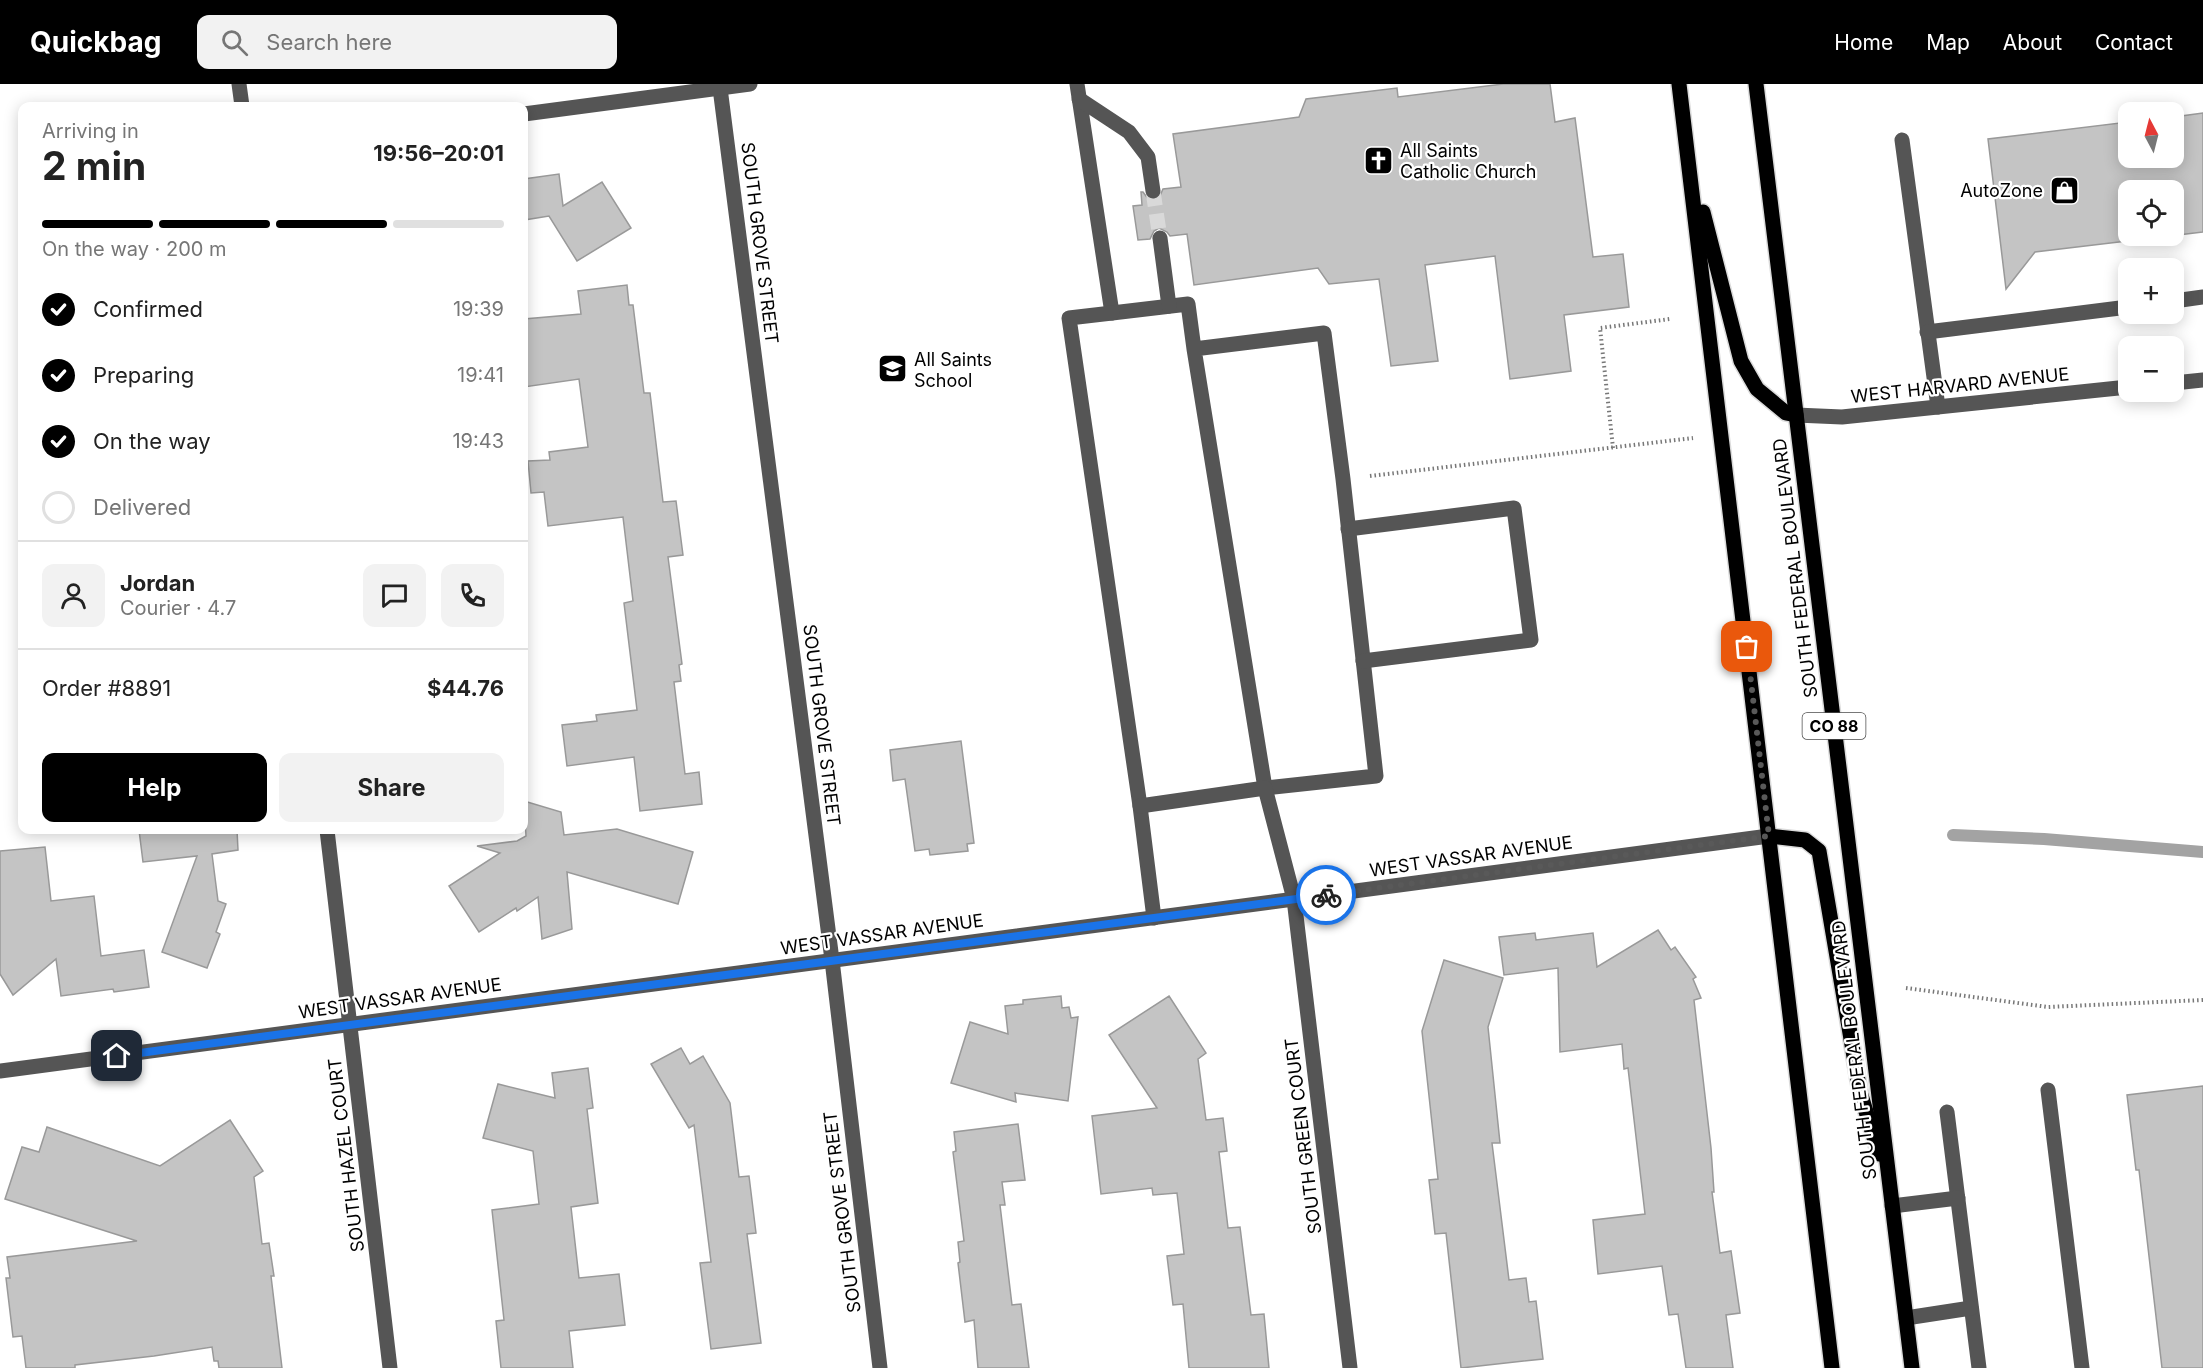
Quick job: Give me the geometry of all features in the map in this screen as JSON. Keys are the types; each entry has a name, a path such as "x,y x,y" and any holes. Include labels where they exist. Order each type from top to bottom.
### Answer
{"main road":[{"path":"1680,84 1832,1368"},
{"name":"SOUTH FEDERAL BOULEVARD","path":"1756,84 1912,1368"},
{"path":"1688,154 1741,361 1757,390 1786,413 1796,415"},
{"path":"1769,836 1805,840 1819,851 1860,1092 1891,1200"}],"street":[{"path":"239,84 242,102"},
{"path":"528,113 750,84"},
{"name":"SOUTH GROVE STREET","path":"720,88 832,960 880,1368"},
{"path":"1078,92 1129,132 1148,157 1153,190"},
{"path":"1078,92 1112,313"},
{"path":"1902,140 1938,407"},
{"path":"1154,918 1140,806 1069,318 1169,306 1160,238"},
{"path":"2184,300 2203,297"},
{"name":"SOUTH GREEN COURT","path":"1169,306 1188,304 1265,788 1294,899 1350,1368"},
{"path":"1927,332 2118,308"},
{"path":"1140,806 1265,788 1376,776 1343,479 1324,333 1194,349"},
{"path":"2184,382 2203,380"},
{"name":"WEST HARVARD AVENUE","path":"1796,415 1842,417 2118,388"},
{"path":"1348,529 1514,508 1531,640 1363,661"},
{"name":"SOUTH HAZEL COURT","path":"327,834 390,1368"},
{"name":"WEST VASSAR AVENUE","path":"0,1071 1769,836"},
{"path":"2048,1090 2082,1368"},
{"path":"1947,1112 1979,1368"},
{"path":"1891,1200 1958,1198"},
{"path":"1906,1318 1971,1308"}],"path":[{"path":"1613,448 1600,328 1670,319"},
{"path":"1343,479 1721,434"},
{"path":"1906,988 2048,1007 2203,1000"}],"building":[{"name":"All Saints Catholic Church","path":"1503,84 1550,84 1555,122 1575,118 1593,257 1623,254 1629,307 1564,315 1571,371 1510,379 1495,256 1425,265 1438,361 1391,366 1379,279 1329,284 1318,268 1194,285 1187,234 1170,236 1159,228 1154,231 1150,239 1138,240 1133,206 1142,205 1141,192 1149,200 1154,201 1159,198 1163,189 1181,187 1173,134 1299,117 1306,99 1397,88 1398,97"},
{"path":"2203,113 2203,232 2184,234 2184,180 2118,180 2118,242 2035,252 2006,289 1988,139 2118,123 2118,168 2184,168 2184,116"},
{"path":"559,174 563,206 602,182 631,228 577,261 549,216 528,219 528,178"},
{"path":"627,285 629,305 633,305 644,393 650,393 663,502 676,501 683,555 668,557 682,664 679,665 681,681 674,682 685,774 699,772 702,804 640,811 634,757 567,766 562,725 597,721 596,715 637,710 624,603 633,601 623,517 548,526 544,492 531,493 528,461 550,460 549,452 588,447 579,379 528,386 528,319 581,314 578,291"},
{"path":"961,741 974,843 967,844 968,851 930,855 929,849 915,851 905,779 893,781 890,750"},
{"path":"528,802 561,812 564,835 617,829 693,852 678,904 567,872 572,929 542,939 538,897 479,932 449,886 500,853 477,846 517,841 528,834"},
{"path":"140,834 237,834 238,850 212,854 218,901 226,904 216,932 220,934 207,968 162,952 197,856 143,862"},
{"path":"45,847 51,901 94,896 101,956 144,950 149,987 61,996 56,959 13,995 0,974 0,851"},
{"path":"1658,930 1671,950 1675,947 1696,977 1693,979 1701,998 1694,1000 1711,1148 1714,1192 1712,1192 1720,1253 1731,1251 1740,1313 1726,1315 1733,1368 1686,1368 1678,1314 1669,1315 1662,1266 1598,1274 1593,1220 1645,1214 1628,1068 1624,1069 1622,1044 1560,1052 1558,968 1504,975 1499,937 1535,933 1536,940 1593,933 1597,967"},
{"path":"1444,960 1503,978 1488,1027 1500,1143 1492,1143 1509,1280 1526,1278 1529,1302 1536,1301 1543,1359 1461,1368 1446,1233 1435,1234 1429,1180 1438,1179 1422,1031"},
{"path":"1061,996 1062,1008 1069,1007 1071,1018 1078,1017 1068,1101 1015,1093 1016,1102 951,1083 970,1022 1008,1034 1005,1006 1023,1004 1023,1000"},
{"path":"1169,996 1206,1053 1198,1059 1206,1120 1223,1118 1227,1151 1219,1152 1228,1228 1240,1227 1251,1315 1264,1314 1269,1368 1189,1368 1183,1304 1173,1305 1167,1256 1184,1254 1177,1193 1153,1195 1152,1188 1101,1194 1092,1116 1157,1108 1109,1035"},
{"path":"681,1048 690,1064 703,1056 730,1103 739,1177 749,1176 756,1233 747,1234 761,1343 711,1349 700,1263 711,1262 694,1125 689,1128 651,1064"},
{"path":"588,1068 593,1108 587,1109 598,1203 571,1207 579,1278 619,1274 625,1325 569,1331 573,1368 501,1368 496,1321 504,1320 492,1210 539,1204 533,1151 483,1138 498,1084 555,1098 552,1073"},
{"path":"2203,1086 2203,1368 2162,1368 2139,1170 2136,1170 2127,1095"},
{"path":"230,1120 263,1171 254,1177 262,1244 269,1243 274,1276 271,1276 282,1368 219,1368 218,1361 214,1361 212,1347 75,1365 75,1368 26,1368 22,1336 13,1337 6,1278 10,1278 7,1257 137,1241 5,1199 22,1147 39,1152 47,1127 160,1166"},
{"path":"1018,1124 1025,1180 1002,1182 1005,1205 1000,1205 1012,1305 1021,1304 1029,1368 978,1368 974,1320 965,1322 958,1263 960,1262 958,1242 964,1241 953,1152 956,1151 954,1132"}],"waterway":[{"path":"1953,835 2044,839 2203,852"}],"tunnel":[{"path":"1153,191 1160,238"}],"way so far":[{"path":"1326,895 1769,836 1747,647"}],"place":[{"name":"All Saints Catholic Church","path":"1379,160"},
{"name":"AutoZone","path":"2064,190"},
{"name":"All Saints School","path":"893,369"}],"route":[{"path":"117,1056 1326,895"}]}
